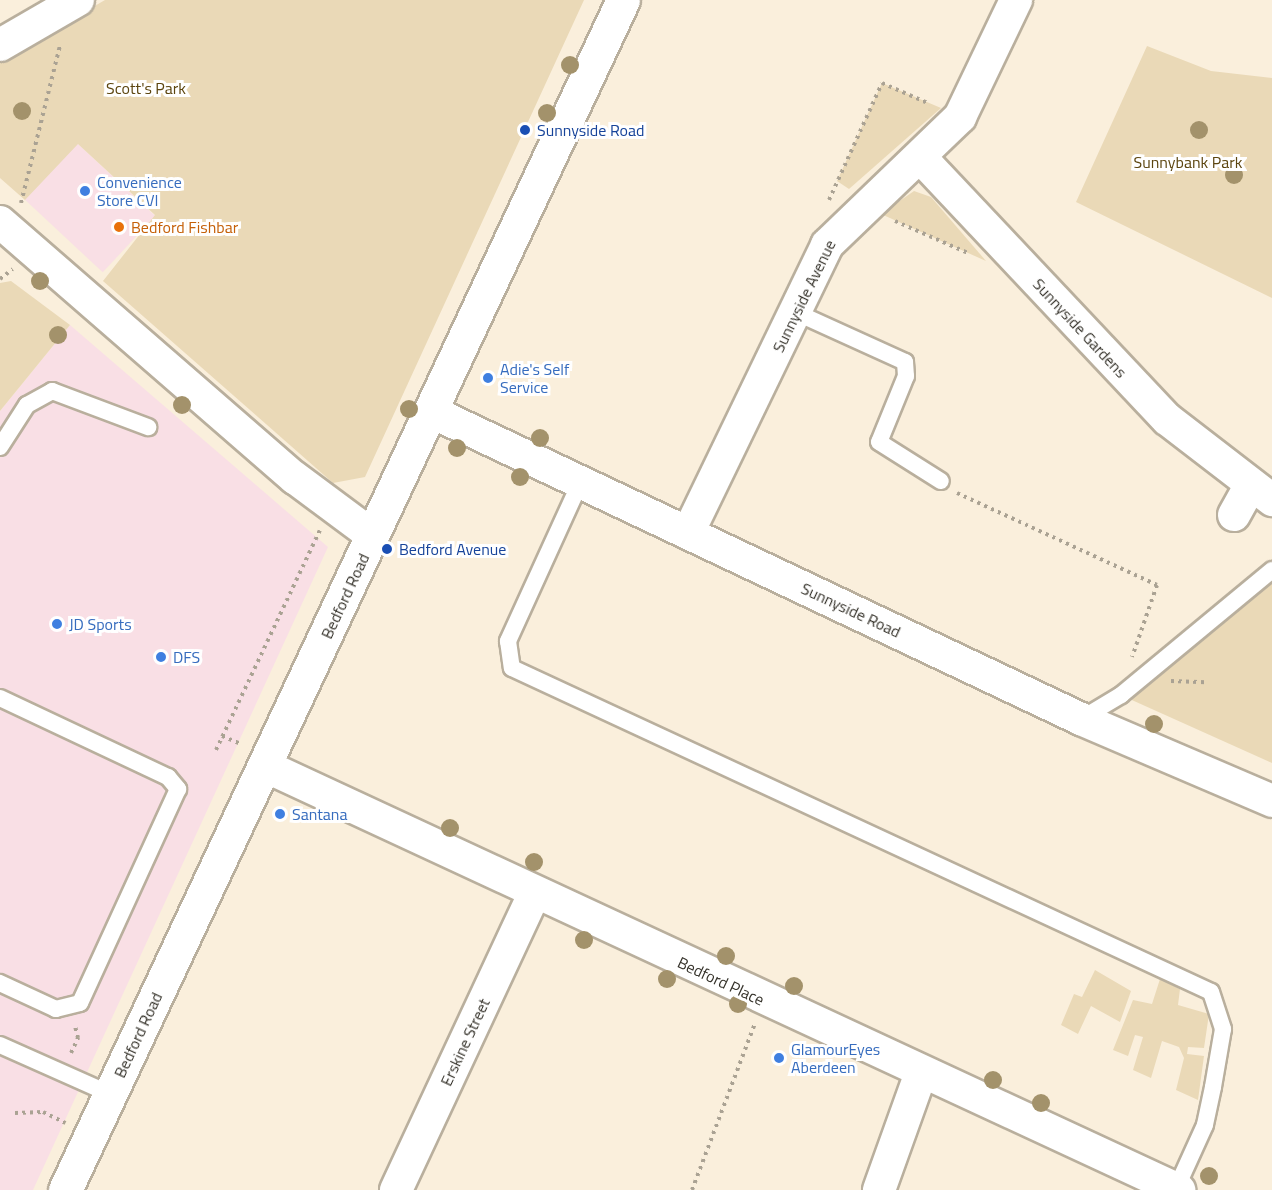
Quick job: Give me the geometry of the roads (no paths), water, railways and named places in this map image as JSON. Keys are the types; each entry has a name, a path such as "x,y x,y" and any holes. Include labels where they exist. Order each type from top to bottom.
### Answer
{"street":[{"name":"Bedford Road","path":"65,1190 624,0"},
{"name":"Sunnyside Avenue","path":"688,533 820,256 853,216 921,158 967,106 1016,0"},
{"path":"0,45 73,3"},
{"name":"Sunnyside Gardens","path":"921,158 1148,400 1261,493 1234,515"},
{"path":"7,228 295,478 373,536"},
{"name":"Sunnyside Road","path":"432,412 1081,719 1272,801"},
{"name":"Bedford Place","path":"265,766 534,894 1178,1189"},
{"name":"Erskine Street","path":"396,1190 534,894"},
{"path":"879,1190 921,1073"}],"lane":[{"path":"795,312 905,362 906,376 879,442 941,481"},
{"path":"0,447 27,405 52,391 148,427"},
{"path":"580,483 508,641 512,668 1211,992 1223,1029 1205,1125 1178,1189"},
{"path":"1081,719 1121,695 1272,570"},
{"path":"0,698 168,777 178,789 80,1003 56,1009 0,983"},
{"path":"0,1045 110,1094"}],"place":[{"name":"Sunnyside Road","path":"525,130"},
{"name":"Convenience Store CVI","path":"85,191"},
{"name":"Bedford Fishbar","path":"119,227"},
{"name":"Adie's Self Service","path":"488,378"},
{"name":"Bedford Avenue","path":"387,549"},
{"name":"JD Sports","path":"57,624"},
{"name":"DFS","path":"161,657"},
{"name":"Santana","path":"280,814"},
{"name":"GlamourEyes Aberdeen","path":"779,1058"}],"park label":[{"name":"Scott's Park","path":"146,88"},
{"name":"Sunnybank Park","path":"1188,162"}]}
